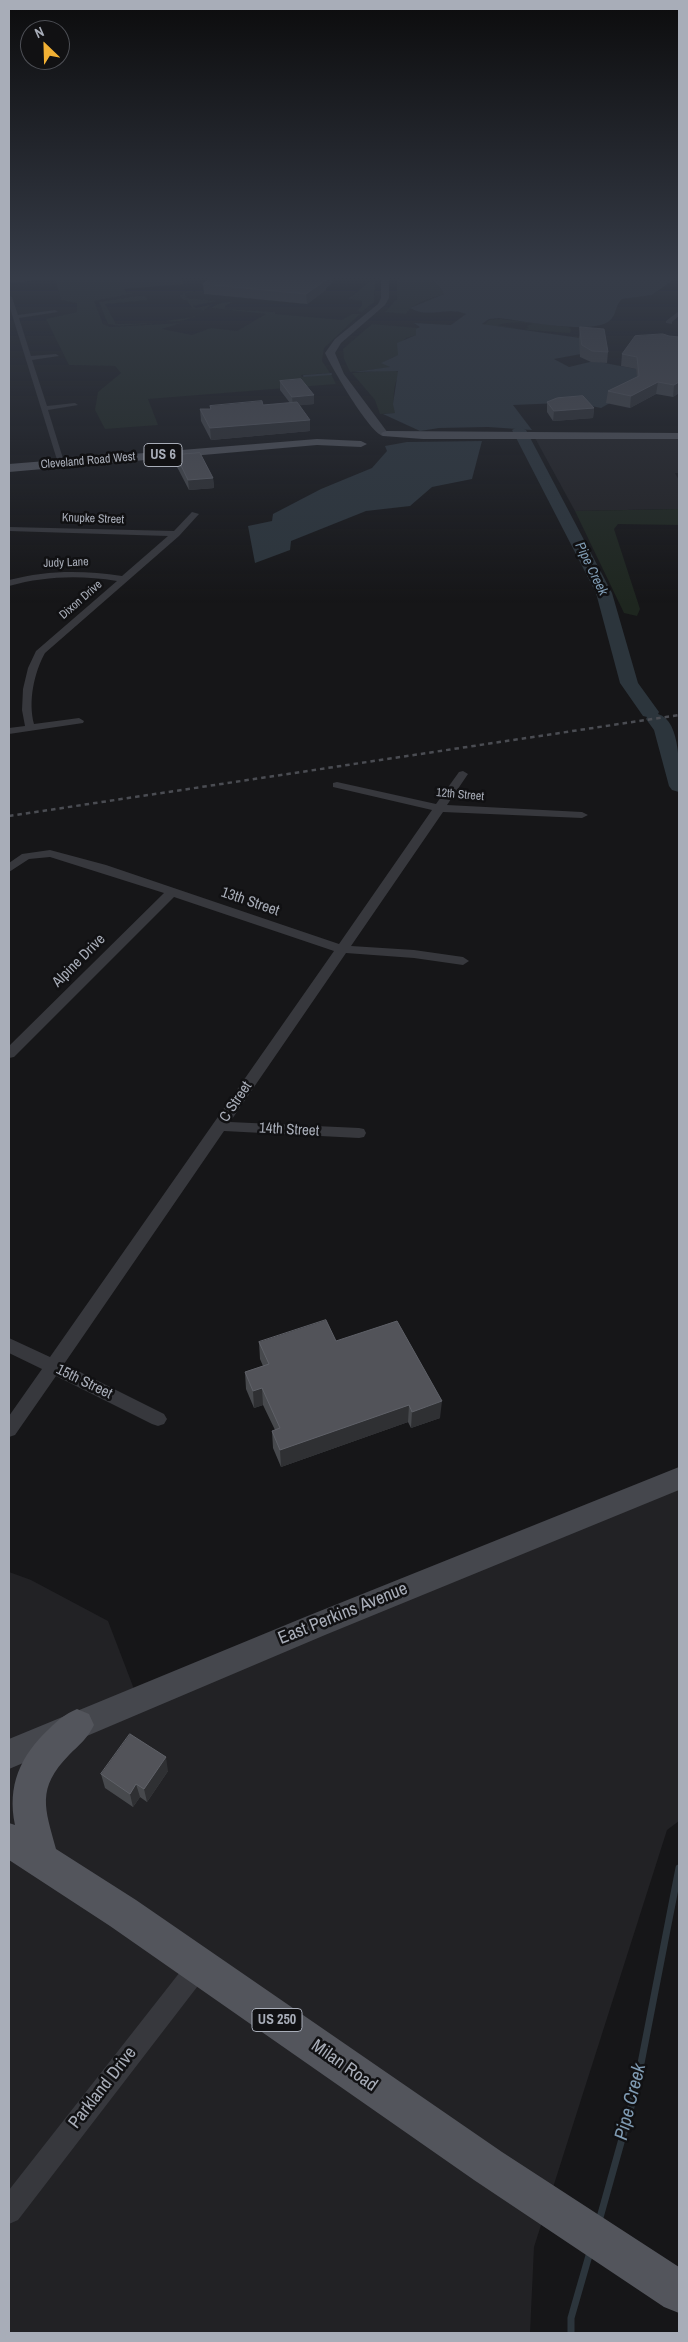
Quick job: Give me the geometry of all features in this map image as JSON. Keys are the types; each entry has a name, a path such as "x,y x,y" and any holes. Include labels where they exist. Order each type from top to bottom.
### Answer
{"main road":[{"path":"348,385 358,397 382,440 507,434 679,436"},
{"path":"362,436 370,418"},
{"name":"Cleveland Road West","path":"9,468 317,442 362,436 382,440"},
{"name":"East Perkins Avenue","path":"9,1754 679,1478"},
{"path":"41,1862 29,1805 32,1778 48,1755 77,1725"},
{"name":"Milan Road","path":"9,1840 123,1913 544,2203 663,2281"}],"street":[{"path":"36,385 62,463"},
{"path":"43,408 74,405"},
{"name":"Dixon Drive","path":"30,728 26,705 39,654 176,534 195,514"},
{"name":"Knupke Street","path":"9,529 176,534"},
{"name":"Judy Lane","path":"9,583 35,576 65,573 90,574 124,579"},
{"path":"9,730 79,721"},
{"name":"C Street","path":"9,1430 340,949 463,774"},
{"name":"12th Street","path":"337,784 438,808 582,816"},
{"name":"13th Street","path":"9,868 21,858 32,854 44,852 56,854 340,949 414,954 463,961"},
{"name":"Alpine Drive","path":"9,1054 172,892"},
{"name":"14th Street","path":"220,1126 359,1134"},
{"name":"15th Street","path":"9,1344 53,1368 73,1375 158,1419"},
{"name":"Parkland Drive","path":"9,2211 199,1966"}],"shaded area":[{"path":"106,385 320,385 148,399 158,425 105,429 95,410 98,392"},
{"path":"362,385 395,385 394,403 396,413 380,414 375,400"},
{"path":"396,385 640,386 601,408 591,406 585,402 513,405 532,430 488,427 439,428 420,431 383,414 395,413 393,404"},
{"path":"535,438 679,439 679,473 675,473 679,480 679,509 575,511"},
{"path":"482,441 472,479 432,487 410,506 366,511 291,541 290,550 255,563 248,526 272,521 273,514 321,489 372,468 387,451 385,446 407,442"},
{"path":"679,509 679,525 618,524 614,529 640,609 637,616 624,613 575,511"},
{"path":"679,1486 679,1821 667,1830 534,2247 530,2333 9,2333 9,1572 31,1580 108,1621 142,1710"}],"building":[{"path":"283,385 306,385 314,395 292,397"},
{"path":"620,385 652,385 631,396 608,391"},
{"path":"583,396 594,408 554,411 547,402 557,398"},
{"path":"262,401 263,405 297,402 310,420 210,428 200,409 211,409 210,406"},
{"path":"200,453 213,478 188,480 176,455"},
{"path":"326,1320 336,1341 397,1321 442,1401 412,1412 409,1405 280,1450 272,1431 280,1428 262,1388 253,1391 245,1372 269,1364 259,1342"},
{"path":"130,1734 166,1757 144,1789 136,1784 130,1794 101,1774"}],"waterway":[{"name":"Pipe Creek","path":"519,430 604,593 629,683 650,712"},
{"name":"Pipe Creek","path":"655,719 663,729 679,786"},
{"name":"Pipe Creek","path":"599,2221 636,2089 679,1868"},
{"name":"Pipe Creek","path":"571,2333 571,2318 590,2252"}],"railway":[{"path":"9,816 679,715"}]}
